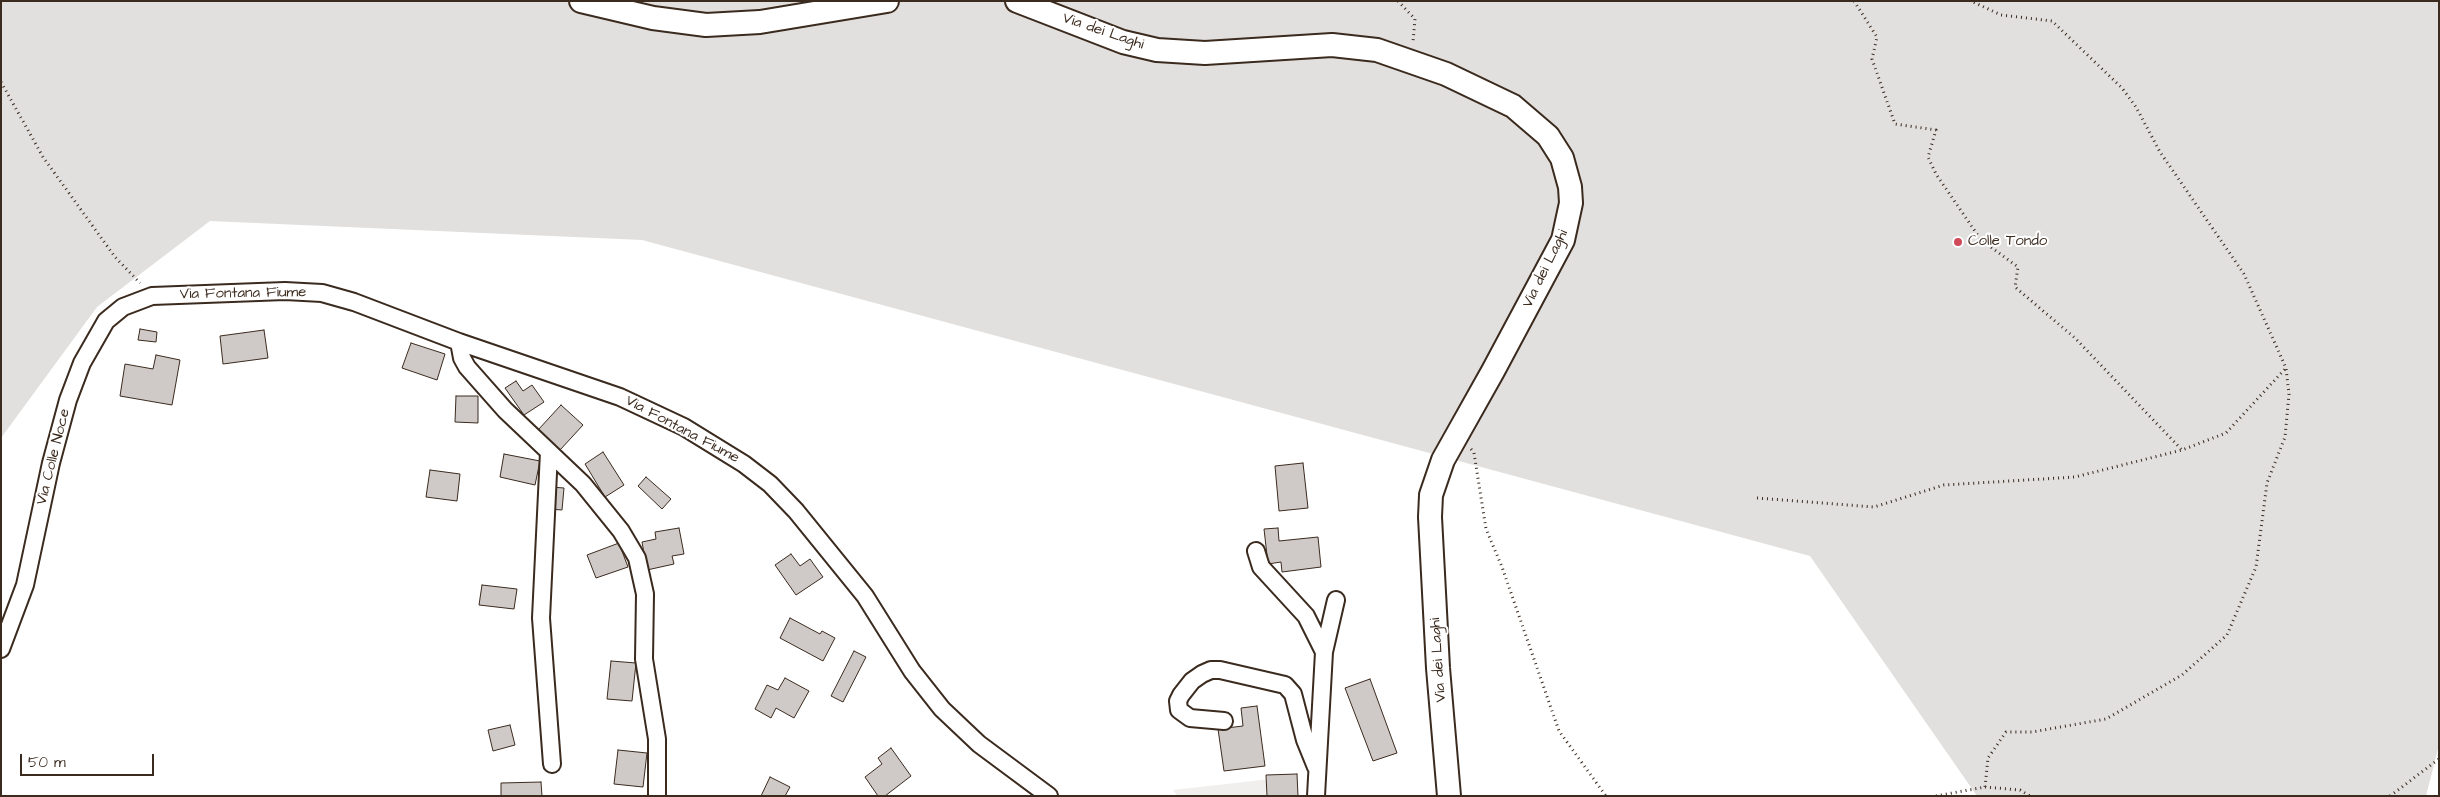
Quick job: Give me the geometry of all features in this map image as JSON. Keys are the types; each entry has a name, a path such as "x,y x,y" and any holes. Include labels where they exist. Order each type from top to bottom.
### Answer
{"main road":[{"path":"581,1 653,18 706,25 760,22 886,1"},
{"name":"Via dei Laghi","path":"1017,1 1112,38 1148,49 1205,53 1307,46 1344,45 1370,48 1406,59 1492,95 1522,112 1540,127 1556,148 1566,170 1570,187 1569,219 1560,247 1443,460 1435,480 1430,510 1438,668 1450,796"}],"street":[{"name":"Via Fontana Fiume","path":"152,296 285,291 322,294 354,302 459,342 608,392 642,406 701,437 753,470 796,511 865,596 917,678 942,709 979,744 1049,796"},
{"name":"Via Colle Noce","path":"1,649 24,591 59,431 82,363 95,336 110,316 130,303 152,296"},
{"path":"459,342 462,358 467,367 505,410 583,484 616,524 640,564 645,594 643,651 657,739 656,796"},
{"path":"550,452 541,624 552,764"},
{"path":"1256,550 1261,566 1306,616 1324,652"},
{"path":"1316,796 1316,766 1324,652 1336,600"},
{"path":"1224,721 1190,718 1179,710 1178,701 1181,695 1192,681 1202,674 1211,670 1220,670 1285,684 1293,694 1303,735 1316,766"}],"path":[{"path":"1398,1 1415,19 1414,40 1406,59"},
{"path":"1854,1 1877,37 1872,59 1895,124 1936,130 1928,157 1936,174 1981,240 2018,267 2015,287 2075,338 2182,450"},
{"path":"1971,1 2001,15 2052,21 2122,88 2136,107 2160,152 2244,274 2286,368 2289,394 2285,437 2267,483 2256,567 2226,635 2182,675 2106,719 2032,732 2006,732 1988,758 1985,787"},
{"path":"1,82 43,157 115,257 152,296"},
{"path":"1757,498 1874,506 1944,484 2075,477 2182,450 2226,433 2286,368"},
{"path":"1458,433 1474,453 1486,529 1502,567 1559,731 1606,796"},
{"path":"2390,796 2439,758"},
{"path":"1936,796 1985,787 2020,790 2030,796"}],"shaded area":[{"path":"1,1 2439,1 2439,745 2426,796 1977,796 1810,556 642,240 210,221 97,307 1,438"},
{"path":"1288,777 1296,796 1177,796 1173,790"}],"building":[{"path":"140,329 157,332 156,342 138,340"},
{"path":"264,330 268,358 223,364 220,336"},
{"path":"411,343 445,354 437,380 402,368"},
{"path":"156,355 180,360 172,405 120,396 125,364 153,369"},
{"path":"516,381 523,391 532,385 544,402 524,415 505,388"},
{"path":"456,396 478,396 478,423 455,422"},
{"path":"561,405 583,425 560,450 538,430"},
{"path":"603,452 624,485 605,497 585,464"},
{"path":"504,454 540,461 535,485 500,477"},
{"path":"1303,463 1308,508 1279,511 1275,466"},
{"path":"430,470 460,474 457,501 426,497"},
{"path":"646,477 671,499 662,509 638,486"},
{"path":"551,487 564,488 562,510 549,509"},
{"path":"679,528 684,554 672,556 674,564 647,570 642,542 656,539 655,532"},
{"path":"1278,528 1279,541 1318,537 1321,567 1282,572 1281,562 1268,564 1264,529"},
{"path":"619,543 628,567 596,578 587,555"},
{"path":"791,554 800,566 810,559 823,577 796,595 775,565"},
{"path":"482,585 517,589 514,609 479,605"},
{"path":"790,618 820,634 822,631 835,638 823,661 780,638"},
{"path":"854,651 866,657 843,702 831,696"},
{"path":"611,661 636,663 632,701 607,699"},
{"path":"785,678 809,691 794,718 776,708 771,718 755,709 767,685 778,690"},
{"path":"1370,679 1397,753 1373,761 1345,688"},
{"path":"1257,706 1265,766 1224,771 1218,729 1243,726 1241,708"},
{"path":"510,725 515,745 493,751 488,730"},
{"path":"891,748 911,776 885,796 878,796 865,777 882,764 878,758"},
{"path":"618,750 647,753 643,787 614,784"},
{"path":"1297,774 1298,796 1267,796 1266,775"},
{"path":"770,777 790,787 785,796 761,796"},
{"path":"541,782 542,796 501,796 501,783"}],"place":[{"name":"Colle Tondo","path":"1958,242"}]}
